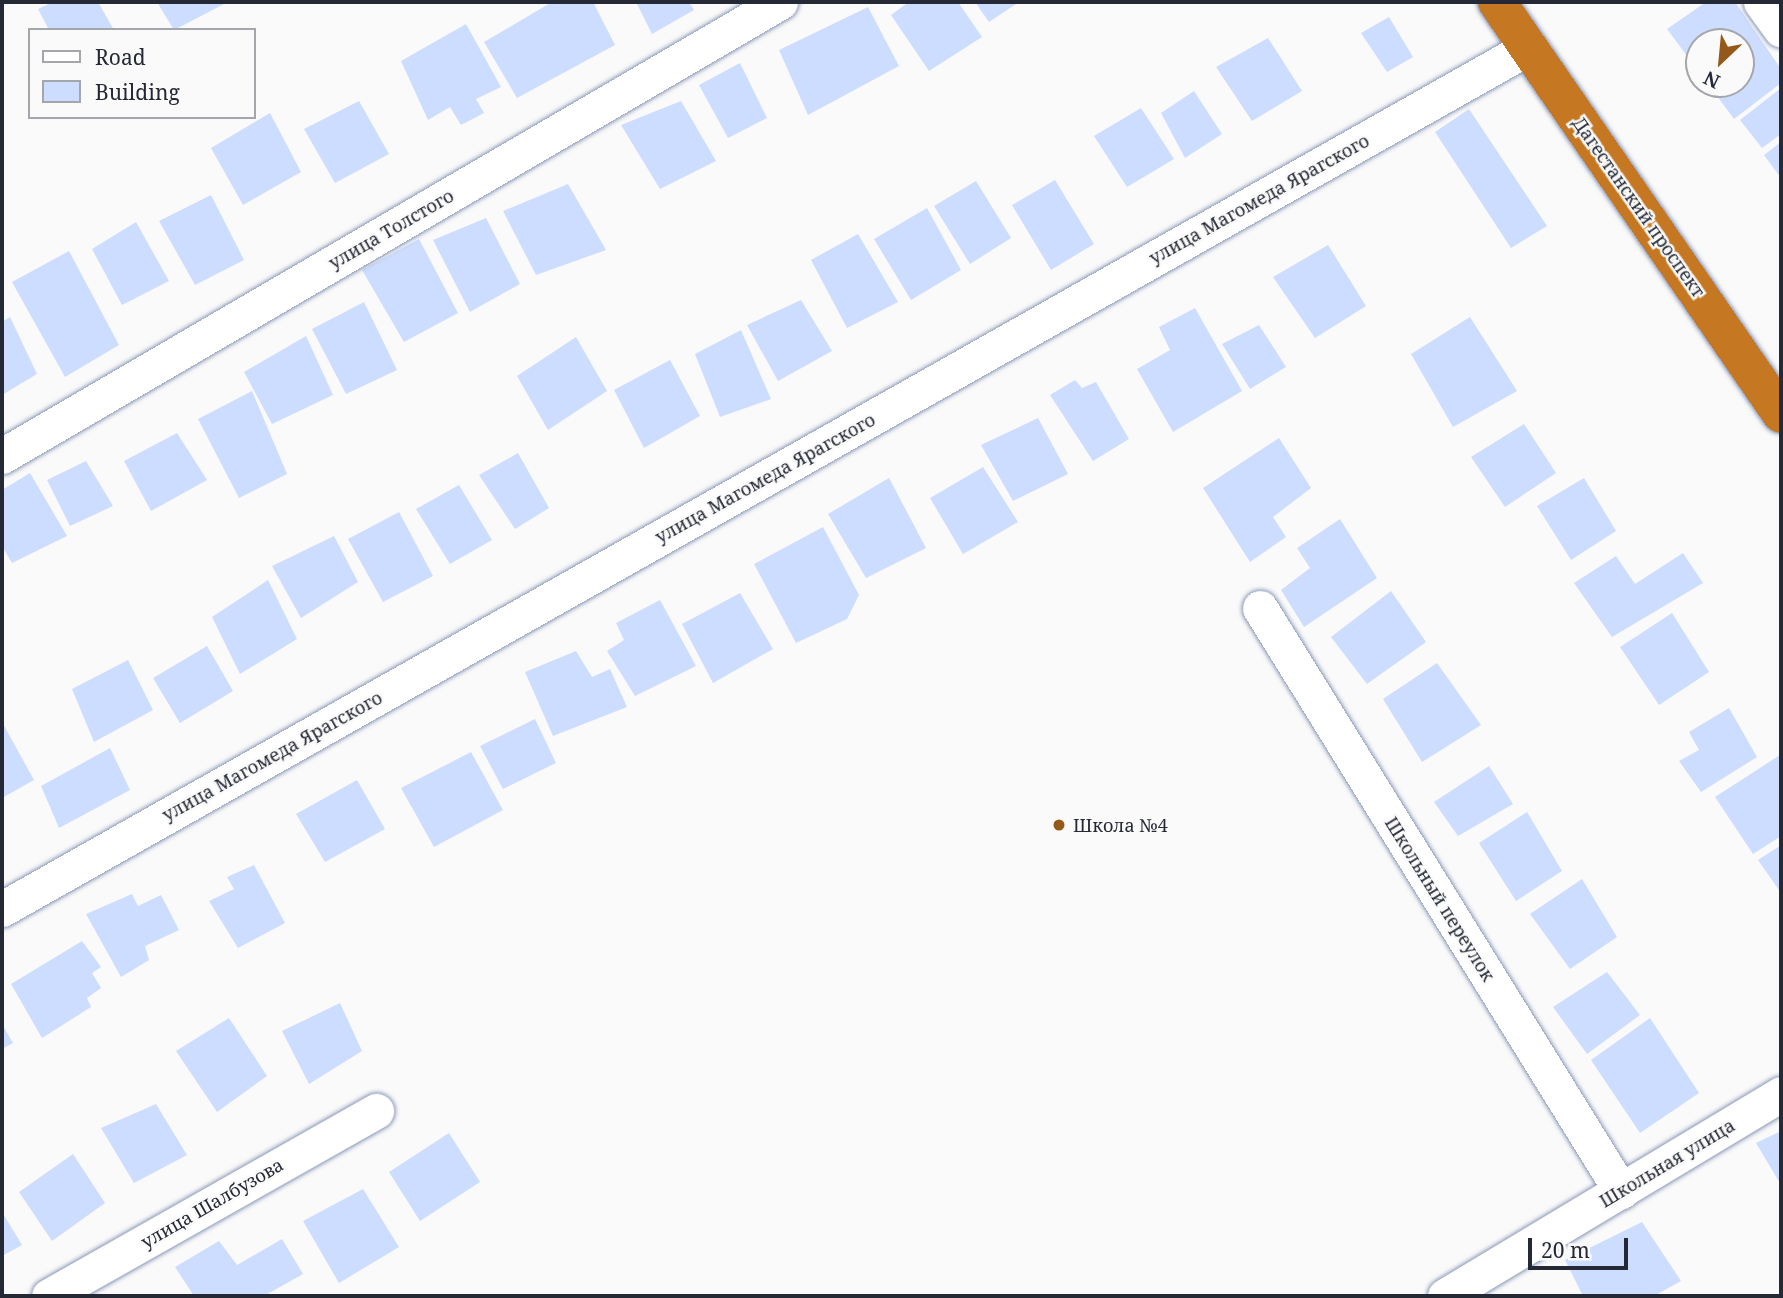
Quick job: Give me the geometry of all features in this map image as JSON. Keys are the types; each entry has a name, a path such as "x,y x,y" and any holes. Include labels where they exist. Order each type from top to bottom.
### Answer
{"highway":[{"name":"Дагестанский проспект","path":"1497,2 1781,412"}],"street":[{"name":"улица Толстого","path":"2,456 780,2"},
{"path":"1761,2 1781,30"},
{"name":"улица Магомеда Ярагского","path":"2,909 1529,47"},
{"name":"Школьный переулок","path":"1260,608 1620,1191"},
{"name":"Школьная улица","path":"1444,1296 1781,1094"},
{"name":"улица Шалбузова","path":"49,1296 376,1111"}],"building":[{"path":"53,2 98,2 113,28 48,28 38,9"},
{"path":"157,2 228,2 178,28 173,28"},
{"path":"552,2 593,2 615,45 517,98 484,42"},
{"path":"636,2 689,2 694,10 652,34"},
{"path":"909,2 958,2 982,37 929,71 891,15"},
{"path":"975,2 1019,2 989,22"},
{"path":"1706,2 1735,2 1753,28 1685,28 1685,53 1667,29"},
{"path":"868,7 899,66 808,115 779,50"},
{"path":"1389,17 1413,57 1387,72 1361,33"},
{"path":"466,24 501,87 476,99 484,113 461,125 450,107 428,120 401,61"},
{"path":"1755,31 1781,69 1781,83 1734,119 1718,98 1755,98"},
{"path":"1268,38 1302,91 1252,121 1216,67"},
{"path":"740,63 767,118 728,138 699,85"},
{"path":"1781,88 1781,134 1762,148 1740,120"},
{"path":"1194,91 1222,134 1185,158 1161,113"},
{"path":"359,101 389,154 335,183 304,129"},
{"path":"681,101 716,161 660,189 621,125"},
{"path":"1141,108 1174,159 1127,187 1094,136"},
{"path":"1469,109 1547,226 1511,248 1435,132"},
{"path":"270,113 301,172 243,205 211,148"},
{"path":"1781,142 1781,178 1764,155"},
{"path":"1055,180 1094,244 1051,270 1012,205"},
{"path":"976,181 1011,238 970,264 934,206"},
{"path":"568,184 606,250 536,275 503,211"},
{"path":"211,195 244,260 195,285 159,221"},
{"path":"927,208 961,270 911,300 874,239"},
{"path":"486,218 520,284 470,312 433,240"},
{"path":"136,222 169,281 122,305 92,249"},
{"path":"858,234 898,302 847,328 811,260"},
{"path":"419,239 458,313 404,342 362,270"},
{"path":"1328,245 1366,306 1315,338 1273,277"},
{"path":"69,251 119,345 65,377 12,282"},
{"path":"801,300 832,351 778,381 747,325"},
{"path":"364,302 397,370 346,394 312,329"},
{"path":"1195,308 1242,391 1173,432 1137,369 1170,350 1159,327"},
{"path":"10,317 37,374 2,395 2,322"},
{"path":"1470,317 1517,391 1453,427 1411,354"},
{"path":"1259,325 1286,367 1250,389 1222,344"},
{"path":"741,330 771,399 720,417 695,354"},
{"path":"306,336 333,395 272,424 244,372"},
{"path":"576,337 607,391 548,430 517,376"},
{"path":"670,360 700,416 644,448 614,390"},
{"path":"1075,380 1082,388 1096,382 1129,439 1093,461 1050,395"},
{"path":"252,391 287,474 239,498 198,419"},
{"path":"1038,418 1068,474 1013,501 981,445"},
{"path":"1524,424 1556,473 1505,507 1471,457"},
{"path":"177,433 207,480 151,511 124,461"},
{"path":"1279,438 1311,488 1273,517 1286,537 1250,562 1203,488"},
{"path":"518,453 549,508 515,529 479,475"},
{"path":"86,461 113,506 70,526 47,480"},
{"path":"983,467 1018,522 963,554 930,498"},
{"path":"30,473 67,536 12,563 2,546 2,490"},
{"path":"889,478 926,548 866,578 828,514"},
{"path":"1584,478 1616,531 1571,560 1537,506"},
{"path":"459,485 492,540 450,564 416,509"},
{"path":"399,512 433,576 383,602 348,539"},
{"path":"1340,519 1377,578 1304,627 1281,590 1310,568 1297,548"},
{"path":"823,527 859,595 847,619 796,643 754,564"},
{"path":"334,536 358,582 301,618 272,566"},
{"path":"1683,553 1703,583 1612,637 1574,583 1616,556 1635,584"},
{"path":"268,580 297,639 240,674 212,617"},
{"path":"1391,591 1426,642 1367,684 1331,637"},
{"path":"740,593 773,649 713,683 682,624"},
{"path":"660,600 696,666 635,696 607,651 624,640 616,623"},
{"path":"1672,613 1709,672 1659,705 1620,647"},
{"path":"207,646 233,691 180,723 153,678"},
{"path":"576,651 592,677 610,669 627,707 553,736 525,672"},
{"path":"128,660 153,710 94,742 72,689"},
{"path":"1437,663 1481,725 1422,762 1383,699"},
{"path":"1729,708 1757,757 1701,792 1679,761 1699,750 1689,732"},
{"path":"535,719 556,763 503,789 480,746"},
{"path":"2,722 34,780 2,798"},
{"path":"110,748 130,790 59,828 41,786"},
{"path":"471,752 503,810 434,847 401,788"},
{"path":"1780,755 1781,836 1753,854 1715,797"},
{"path":"1489,766 1513,804 1458,836 1434,802"},
{"path":"357,780 385,829 325,862 296,814"},
{"path":"1527,812 1562,871 1516,901 1479,843"},
{"path":"1781,845 1781,893 1758,860"},
{"path":"254,865 285,923 238,948 209,901 234,889 227,877"},
{"path":"1582,879 1617,937 1570,969 1530,914"},
{"path":"132,894 138,906 161,895 179,930 145,946 149,960 121,977 86,914"},
{"path":"82,941 101,967 92,973 101,988 87,998 91,1007 42,1038 11,984"},
{"path":"1607,972 1640,1015 1587,1054 1553,1007"},
{"path":"340,1003 362,1051 309,1084 282,1031"},
{"path":"229,1018 267,1076 217,1112 176,1051"},
{"path":"1650,1018 1699,1093 1640,1133 1591,1060"},
{"path":"2,1024 13,1043 2,1049"},
{"path":"156,1104 187,1155 134,1183 101,1128"},
{"path":"1781,1131 1781,1185 1756,1143"},
{"path":"449,1133 480,1182 420,1221 389,1172"},
{"path":"73,1154 105,1203 52,1241 19,1192"},
{"path":"363,1189 399,1247 339,1283 303,1221"},
{"path":"2,1212 22,1245 2,1256"},
{"path":"1642,1222 1681,1281 1654,1296 1583,1296 1565,1260"},
{"path":"282,1239 303,1274 264,1296 194,1296 175,1267 219,1241 237,1265"}],"place":[{"name":"Школа №4","path":"1059,825"}]}
